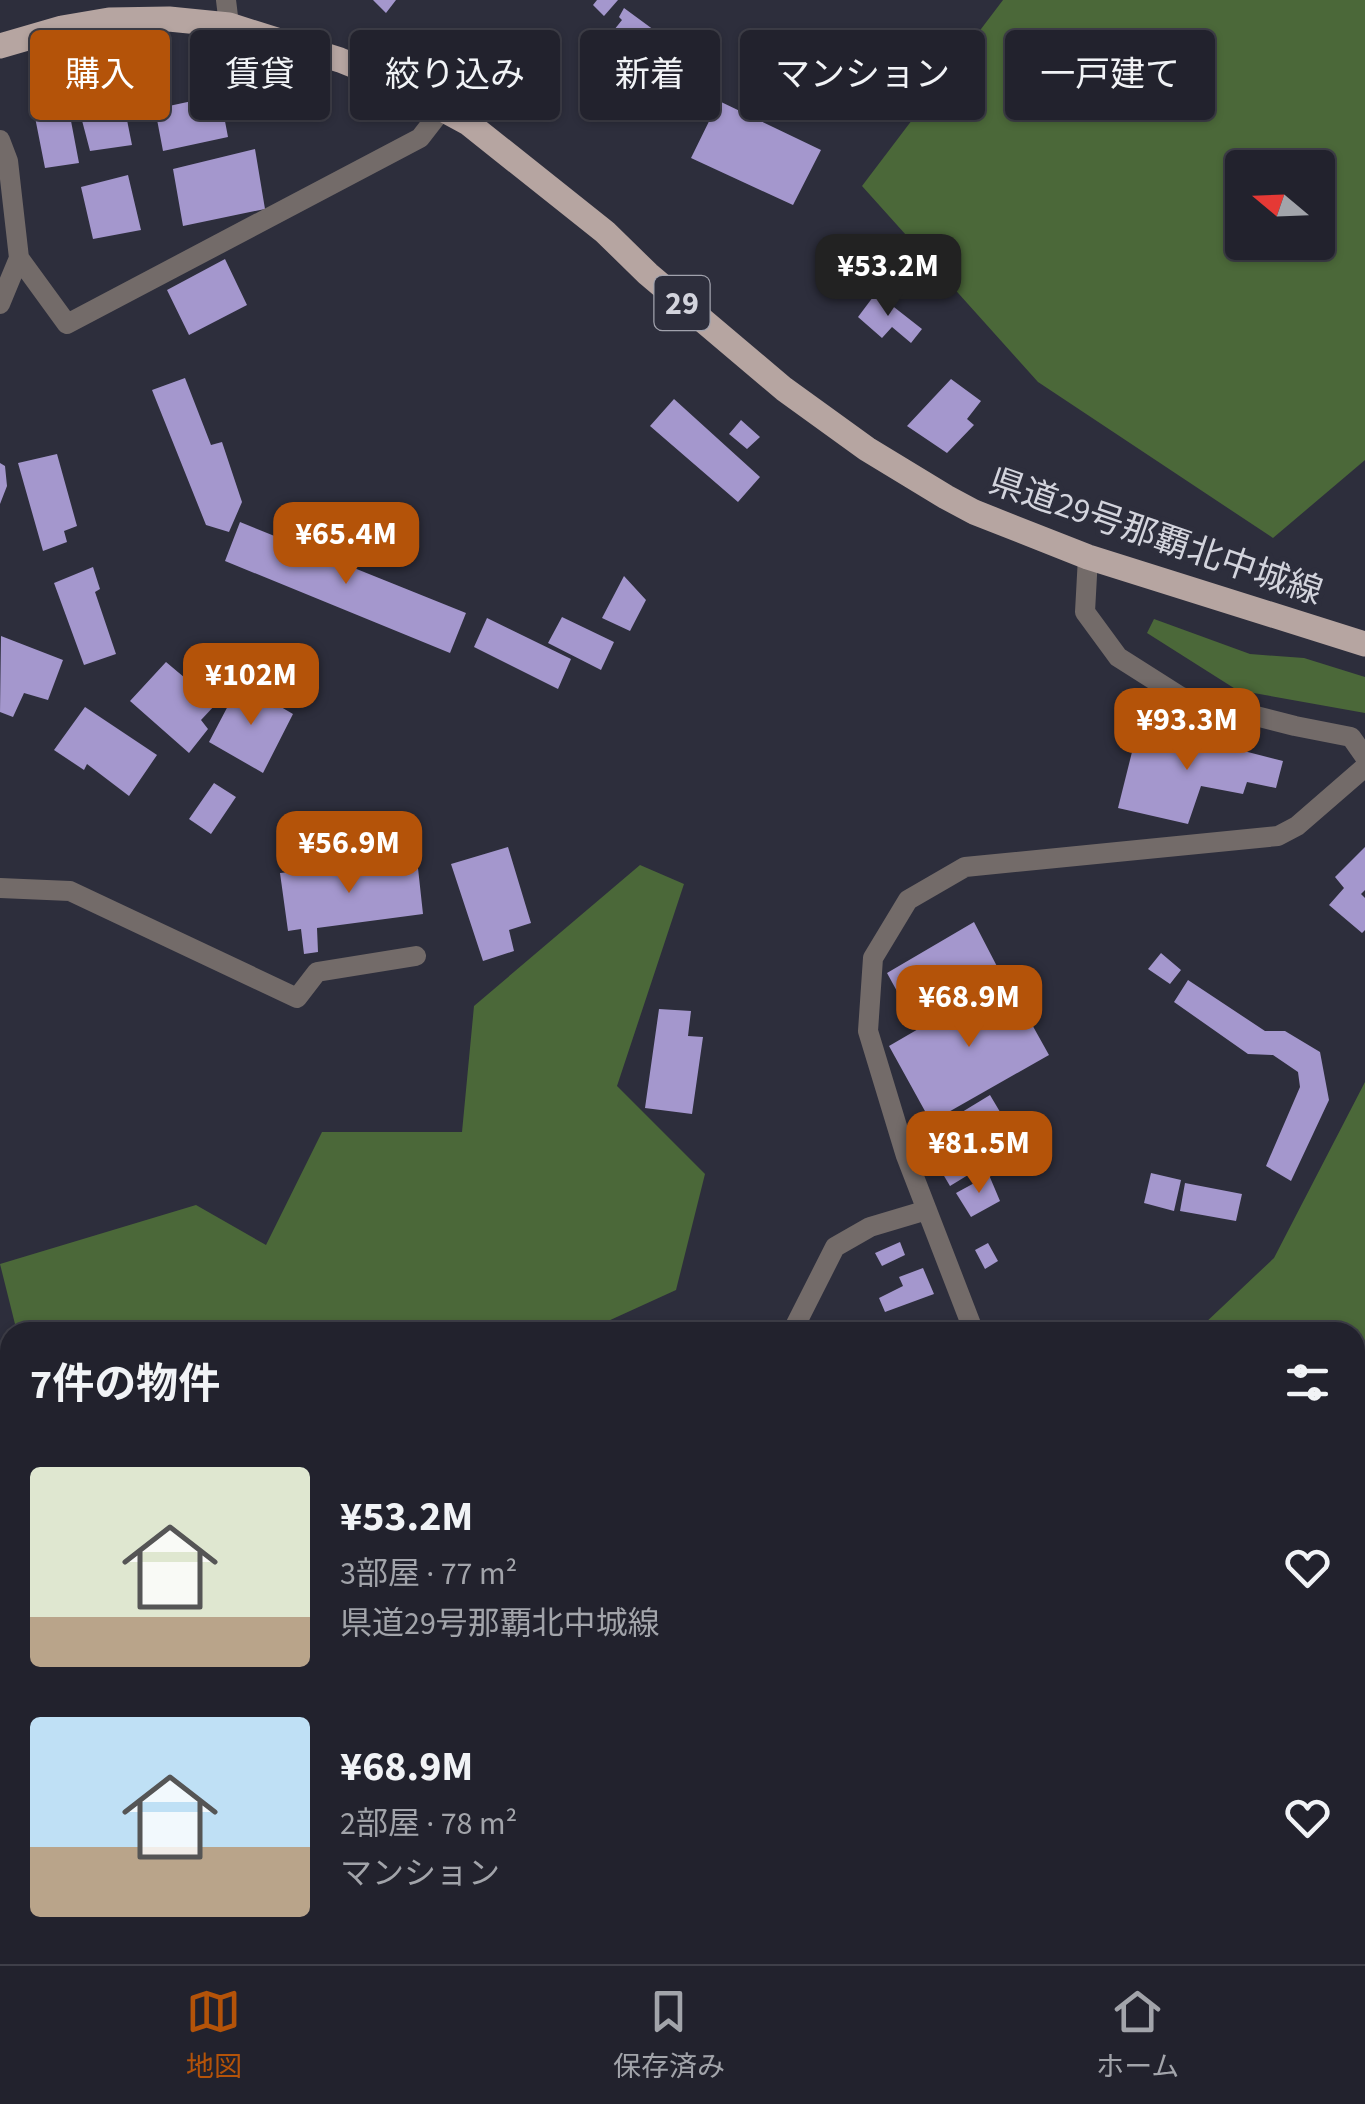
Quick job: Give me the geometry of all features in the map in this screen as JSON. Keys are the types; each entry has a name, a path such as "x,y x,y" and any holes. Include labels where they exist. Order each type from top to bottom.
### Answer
{"main road":[{"name":"県道29号那覇北中城線","path":"0,46 62,28 109,20 228,12 350,65"},
{"name":"県道29号那覇北中城線","path":"461,120 605,232 648,274 819,415 884,460 974,512 1088,557 1365,644"}],"street":[{"path":"19,258 67,324 420,138 434,120"},
{"path":"0,140 8,162 19,258 0,304"},
{"path":"1088,557 1085,612 1118,657 1181,696 1351,737 1365,757"},
{"path":"970,1322 906,1156 868,1031 873,958 908,900 965,867 1278,836 1297,826 1365,767"},
{"path":"0,888 70,891 297,998 317,972 416,956"},
{"path":"797,1322 835,1248 870,1226 927,1210"}],"green space":[{"path":"1003,0 1365,0 1365,460 1273,538 1038,382 862,186 912,120 985,120 985,30 980,30"},
{"path":"1154,619 1250,654 1304,658 1365,677 1365,713 1237,690 1147,633"},
{"path":"640,865 684,884 617,1086 705,1174 676,1290 606,1322 14,1322 0,1264 196,1205 266,1245 322,1132 462,1132 474,1006"},
{"path":"1365,1082 1365,1322 1206,1322 1274,1258"}],"building":[{"path":"373,0 396,0 386,13"},
{"path":"597,0 618,0 604,16 593,5"},
{"path":"624,8 654,30 614,30 622,20 619,17"},
{"path":"190,101 190,120 225,120 228,137 163,151 157,120 170,120 170,106"},
{"path":"720,101 740,111 740,120 759,120 821,150 793,205 691,158 710,120 720,120"},
{"path":"36,120 71,120 79,163 45,168"},
{"path":"82,120 127,120 132,145 90,151"},
{"path":"255,149 265,209 183,226 173,169"},
{"path":"128,175 141,230 93,239 81,187"},
{"path":"225,259 247,305 189,335 167,290"},
{"path":"876,293 922,329 911,343 892,327 882,338 858,317"},
{"path":"185,378 211,445 222,442 242,502 229,532 206,525 152,390"},
{"path":"951,379 981,401 967,419 974,425 947,453 907,426"},
{"path":"674,399 760,477 738,502 650,426"},
{"path":"741,420 760,437 747,449 729,434"},
{"path":"57,454 77,526 64,531 67,542 43,551 18,463"},
{"path":"0,463 5,466 7,486 0,504"},
{"path":"240,522 466,613 450,653 225,561"},
{"path":"93,567 100,589 95,592 116,654 84,665 54,583"},
{"path":"624,576 646,600 630,631 602,618"},
{"path":"562,617 614,642 601,670 548,643"},
{"path":"487,618 571,659 558,689 474,647"},
{"path":"1,636 63,660 48,700 24,693 13,717 0,712"},
{"path":"166,662 216,704 201,720 208,729 189,753 130,701"},
{"path":"240,683 293,714 263,773 209,742"},
{"path":"85,707 157,755 129,796 87,764 84,770 54,750"},
{"path":"1139,724 1283,761 1276,788 1247,782 1243,794 1201,786 1188,824 1118,808"},
{"path":"214,783 236,797 211,834 189,819"},
{"path":"508,847 531,923 509,930 514,951 483,961 451,864"},
{"path":"1365,847 1362,933 1329,905 1344,888 1335,877"},
{"path":"417,859 423,914 317,928 318,952 304,954 301,929 288,931 280,873"},
{"path":"974,922 1002,976 915,1024 887,973"},
{"path":"1161,953 1181,970 1170,984 1148,969"},
{"path":"1006,978 1049,1055 931,1122 889,1046"},
{"path":"1188,980 1265,1031 1285,1031 1320,1052 1329,1100 1291,1181 1266,1166 1300,1087 1298,1072 1273,1055 1248,1054 1174,1002"},
{"path":"659,1009 691,1011 688,1036 703,1037 692,1114 645,1108"},
{"path":"990,1095 1019,1144 950,1186 921,1137"},
{"path":"1151,1173 1181,1180 1174,1211 1144,1203"},
{"path":"989,1175 1000,1201 971,1217 956,1193"},
{"path":"1185,1183 1242,1194 1236,1221 1180,1211"},
{"path":"900,1242 905,1255 882,1266 875,1253"},
{"path":"988,1243 998,1261 985,1269 975,1250"},
{"path":"923,1268 934,1294 885,1312 879,1298 903,1286 899,1277"}]}
